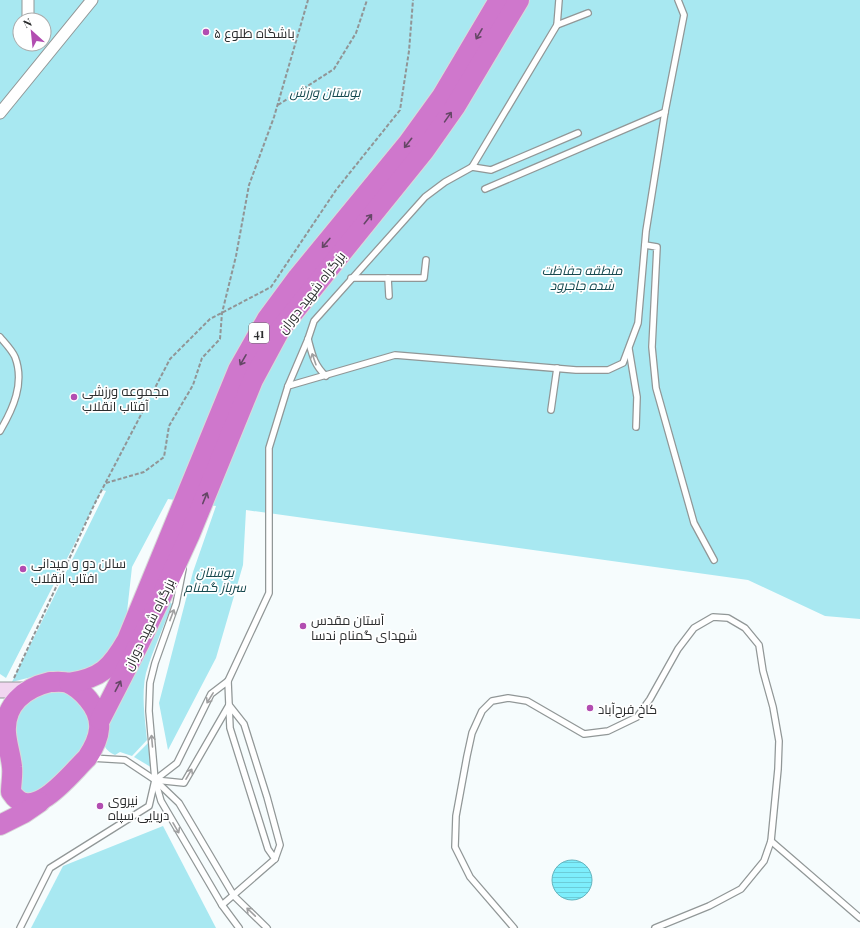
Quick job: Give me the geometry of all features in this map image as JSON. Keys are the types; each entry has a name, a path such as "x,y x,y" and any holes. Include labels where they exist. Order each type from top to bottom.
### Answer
{"highway":[{"name":"بزرگراه شهید دوران","path":"69,683 90,679 99,675 117,657 127,640 238,370 267,318 298,277 408,143 442,96 499,0"},
{"name":"بزرگراه شهید دوران","path":"100,720 139,644 190,534 253,380 281,328 424,150 455,107 519,0"},
{"name":"41","path":"41,801 28,805 21,803 11,792 12,768 3,729 10,709 17,698 13,688 50,682 69,683"},
{"path":"69,683 87,698 100,720"},
{"name":"41","path":"0,825 24,813 41,801 87,758 96,742 100,720"},
{"path":"0,794 12,778"}],"main road":[{"path":"0,694 0,702"}],"street":[{"path":"28,0 28,12"},
{"path":"0,113 92,0"}],"lane":[{"path":"20,928 50,868 148,806 155,780 177,763 212,694 228,681 269,593 269,448 288,386 314,321 425,197 445,182 472,167 557,25 558,0"},
{"path":"288,386 326,376 395,354 557,368 608,370 623,363 638,323 645,245 665,112 684,15 678,0"},
{"path":"557,25 588,13"},
{"path":"485,189 665,112"},
{"path":"472,167 491,170 578,133"},
{"path":"645,245 657,247 652,347 656,388 694,523 714,560"},
{"path":"351,278 424,278 426,260"},
{"path":"388,278 389,296"},
{"path":"0,337 15,357 19,383 17,397 0,431"},
{"path":"308,339 312,357 317,368 326,376"},
{"path":"629,349 637,397 636,428"},
{"path":"551,410 557,368"},
{"path":"190,534 176,604 159,651 150,684 149,711 155,780 161,801 236,928"},
{"path":"514,928 470,877 455,847 456,816 467,756 472,733 482,711 492,701 508,698 528,701 584,734 608,730 637,717 650,699 678,649 694,628 712,617 728,618 745,628 759,645 763,671 773,707 779,741 776,803 772,821 771,841 764,861 741,889 709,906 655,928"},
{"path":"228,681 230,728 268,849 275,859"},
{"path":"155,780 184,783 229,705"},
{"path":"222,905 275,859 280,845 267,797 244,724 229,705"},
{"path":"87,758 125,760 155,780 179,803 234,896 267,928"},
{"path":"771,841 860,918"},
{"path":"229,918 239,928"}],"path":[{"path":"105,483 144,472 164,457 169,426 194,385 202,358 220,339 222,313 236,256 249,185 277,105 308,0"},
{"path":"277,105 334,68 356,33 367,0"},
{"path":"13,688 105,483 170,360 210,319 271,287 336,190 400,110 409,51 413,0"}],"green space":[{"name":"منطقه حفاظت شده جاجرود","path":"0,0 860,0 860,619 825,616 748,580 246,510 243,565 216,658 168,750 159,703 193,572 216,506 168,499 132,567 126,621 106,660 79,675 51,672 12,682 106,491 102,490 6,678 0,674"},
{"path":"170,602 172,604 146,673 144,706 147,740 132,756 120,752 115,755 106,749 104,742 108,723"},
{"path":"44,690 66,692 74,697 90,717 89,745 34,797 17,788 13,738 17,709"},
{"path":"148,743 154,769 134,757"},
{"path":"163,826 216,928 31,928 63,866"}],"shaded area":[{"path":"576,860 583,863 589,869 592,880 591,888 583,897 576,900 568,900 561,897 553,888 552,876 555,869 564,861"}],"place":[{"name":"باشگاه طلوع ۵","path":"206,32"},
{"name":"مجموعه ورزشی آفتاب انقلاب","path":"74,397"},
{"name":"سالن دو و میدانی افتاب انقلاب","path":"23,569"},
{"name":"آستان مقدس شهدای گمنام ندسا","path":"303,626"},
{"name":"کاخ فرح‌آباد","path":"590,708"},
{"name":"نیروی دریایی سپاه","path":"100,806"}],"park label":[{"name":"بوستان ورزش","path":"325,91"},
{"name":"بوستان سرباز گمنام","path":"215,578"}]}
